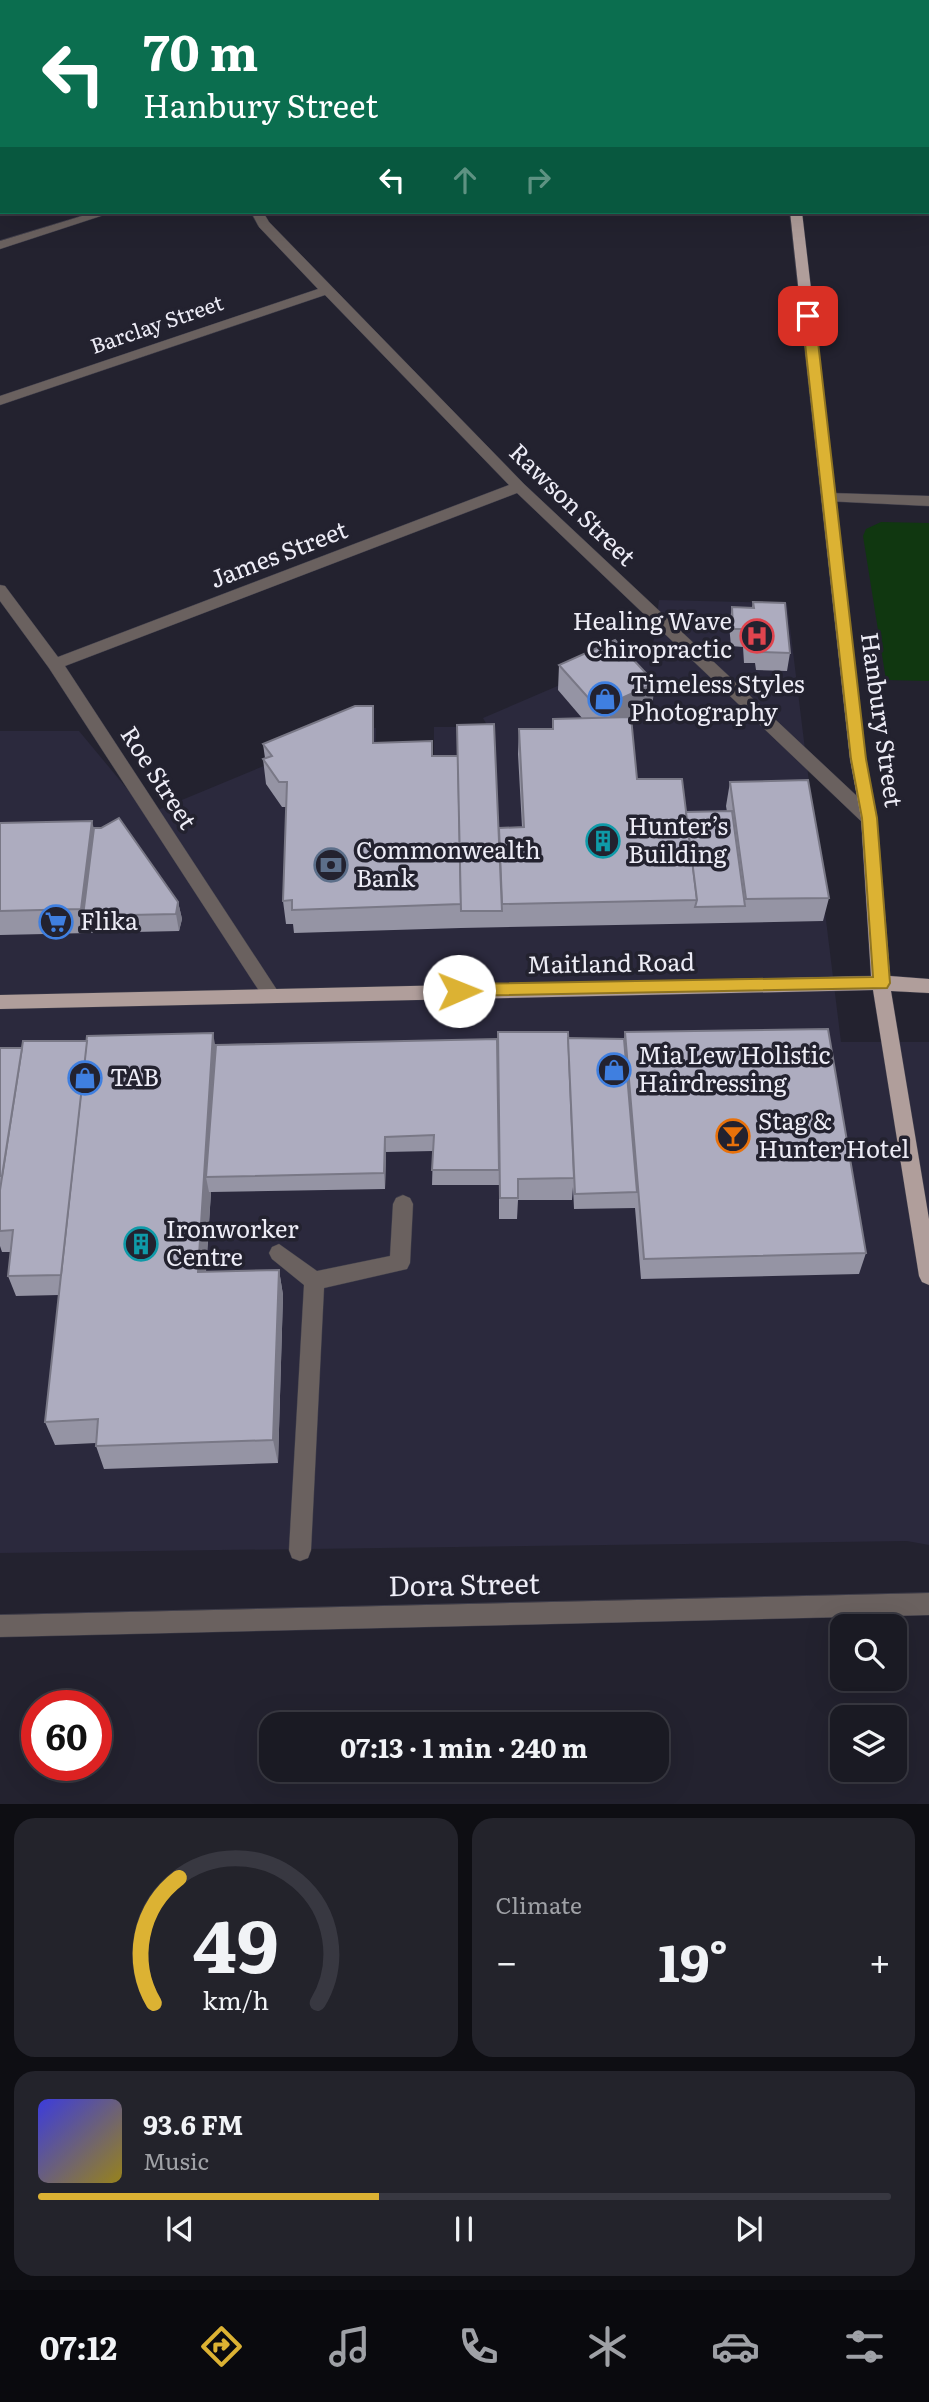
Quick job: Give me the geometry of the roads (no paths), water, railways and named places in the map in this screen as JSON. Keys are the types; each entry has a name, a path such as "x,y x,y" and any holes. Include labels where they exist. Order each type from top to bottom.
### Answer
{"main road":[{"name":"Hanbury Street","path":"796,214 858,759 869,818 881,983 893,1070 929,1276"},
{"name":"Maitland Road","path":"0,1002 881,983 929,986"}],"street":[{"path":"0,245 101,214"},
{"name":"Rawson Street","path":"258,214 263,224 519,487 869,818"},
{"name":"Barclay Street","path":"0,401 327,290"},
{"name":"James Street","path":"55,664 519,487"},
{"path":"830,498 929,501"},
{"name":"Roe Street","path":"0,590 55,664 271,995"},
{"path":"314,1281 400,1263 403,1204"},
{"path":"279,1252 314,1281"},
{"path":"300,1550 314,1281"},
{"name":"Dora Street","path":"0,1626 929,1604"}],"place":[{"name":"Healing Wave Chiropractic","path":"757,636"},
{"name":"Timeless Styles Photography","path":"605,699"},
{"name":"Hunter’s Building","path":"603,841"},
{"name":"Commonwealth Bank","path":"331,865"},
{"name":"Flika","path":"56,922"},
{"name":"Mia Lew Holistic Hairdressing","path":"614,1070"},
{"name":"TAB","path":"85,1078"},
{"name":"Stag & Hunter Hotel","path":"733,1136"},
{"name":"Ironworker Centre","path":"141,1244"}]}
